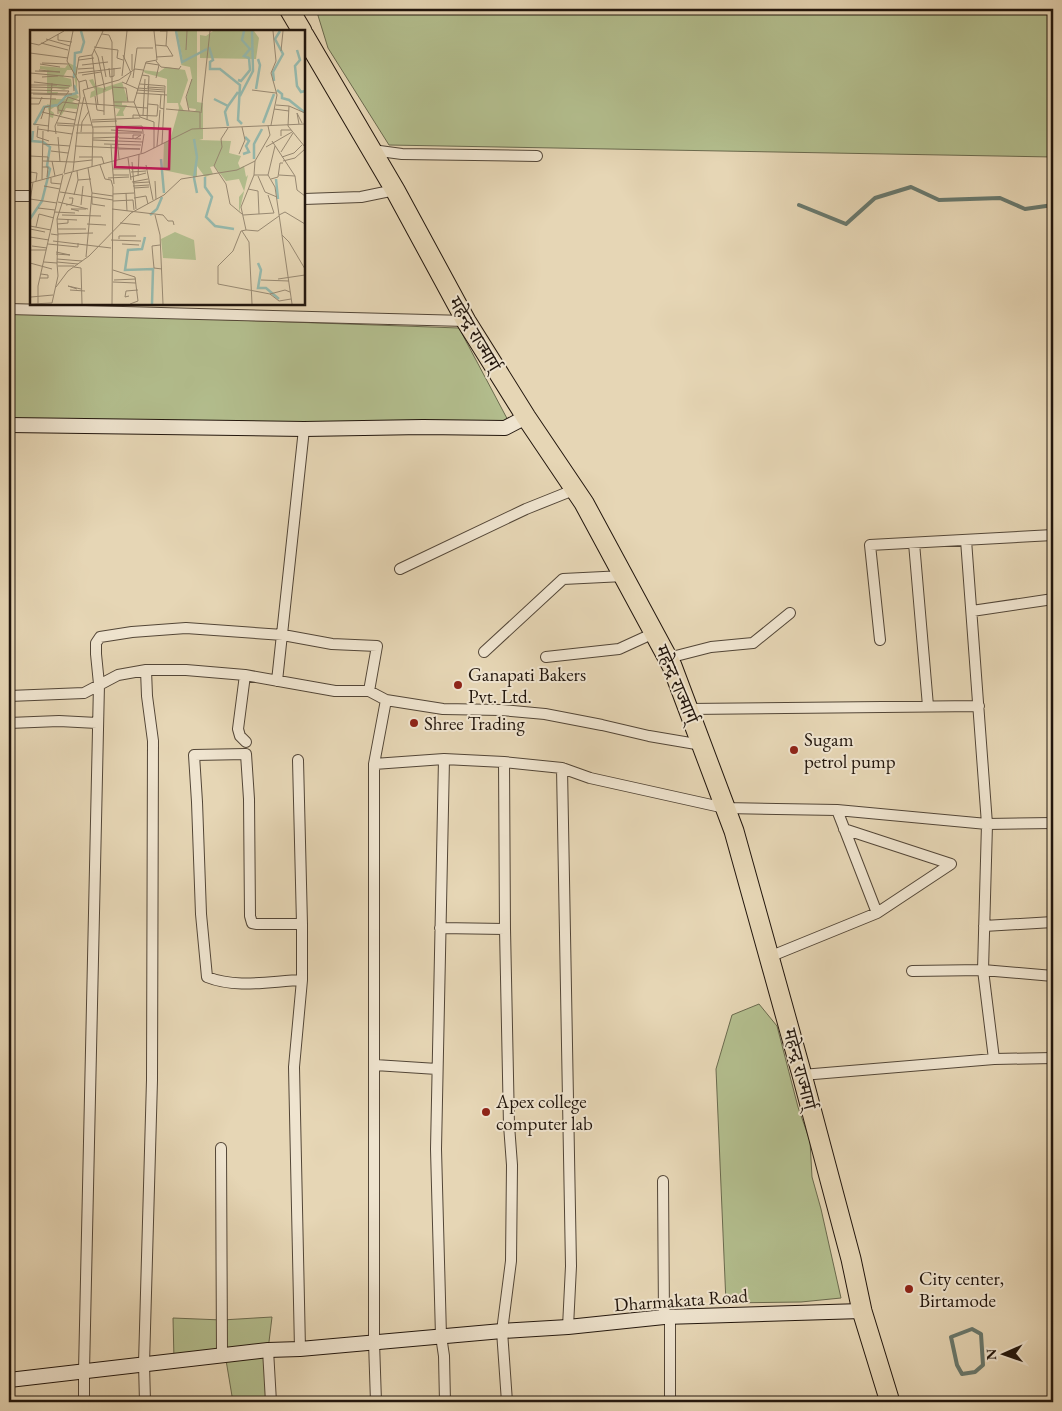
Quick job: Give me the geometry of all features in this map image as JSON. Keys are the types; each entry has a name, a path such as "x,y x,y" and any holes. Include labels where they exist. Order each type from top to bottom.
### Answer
{"highway":[{"path":"289,9 301,30"},
{"name":"महेन्द्र राज्मार्ग्","path":"305,36 395,190 466,321 526,417 576,489 668,658 734,831 802,1075 851,1259 862,1311 890,1402"}],"street":[{"path":"372,150 402,154 537,156"},
{"path":"305,198 361,197 395,190"},
{"path":"9,196 30,196"},
{"path":"9,309 466,321"},
{"path":"9,425 304,429 505,428 526,417"},
{"path":"277,681 304,429"},
{"path":"400,570 526,509 576,489"},
{"path":"880,640 870,545 1053,535"},
{"path":"966,540 987,824 983,970 994,1059"},
{"path":"914,542 928,706"},
{"path":"484,652 563,579 624,576"},
{"path":"972,611 1053,599"},
{"path":"668,658 711,648 753,643 790,613"},
{"path":"84,1402 99,684 96,643 100,637 132,632 186,628 283,635 332,644 377,646 369,691"},
{"path":"546,657 619,649 654,633"},
{"path":"145,1402 144,1364 152,1080 153,751 146,670"},
{"path":"9,696 84,693 118,675 146,670 186,670 245,675 335,691 369,691 386,700 443,709 501,710 545,714 702,745"},
{"path":"245,675 238,729 240,736 246,742"},
{"path":"376,1402 374,1342 374,764 386,700"},
{"path":"688,709 979,706"},
{"path":"9,723 58,721 97,723"},
{"path":"302,924 252,923 250,916 249,799 246,754 194,755 201,914 208,977 218,981 244,983 302,980"},
{"path":"374,764 444,759 504,762 562,768 590,778 725,808 837,810 987,824 1053,823"},
{"path":"444,759 436,1150 441,1336 445,1402"},
{"path":"298,760 302,980 294,1067 300,1349"},
{"path":"504,762 505,929 509,1125 512,1165 511,1261 502,1330 507,1402"},
{"path":"562,768 571,1266 568,1327"},
{"path":"837,810 877,913"},
{"path":"769,957 877,913 951,864 844,829"},
{"path":"984,926 1053,922"},
{"path":"440,928 505,929"},
{"path":"912,971 983,970 1053,976"},
{"path":"802,1075 994,1059 1053,1058"},
{"path":"375,1065 437,1069"},
{"path":"221,1148 222,1354"},
{"path":"663,1181 670,1402"},
{"name":"Dharmakata Road","path":"9,1380 222,1354 300,1349 502,1330 568,1327 667,1317 862,1311"},
{"path":"268,1350 271,1402"}],"green space":[{"path":"316,9 1053,9 1053,157 389,145 328,48"},
{"path":"9,312 459,328 511,426 9,421"},
{"path":"759,1004 777,1026 798,1107 810,1141 812,1177 841,1298 801,1302 726,1303 716,1069 732,1015"},
{"path":"272,1317 268,1350 271,1402 233,1402 225,1354 174,1360 173,1318 222,1320"}],"waterway":[{"path":"799,205 846,224 875,198 911,187 939,200 1000,198 1025,209 1053,205"},
{"path":"972,1329 981,1334 983,1365 975,1372 962,1374 957,1365 951,1337 972,1329"}],"place":[{"name":"Ganapati Bakers Pvt. Ltd.","path":"458,685"},
{"name":"Shree Trading","path":"414,723"},
{"name":"Sugam petrol pump","path":"794,750"},
{"name":"Apex college computer lab","path":"486,1112"},
{"name":"City center, Birtamode","path":"909,1289"}]}
